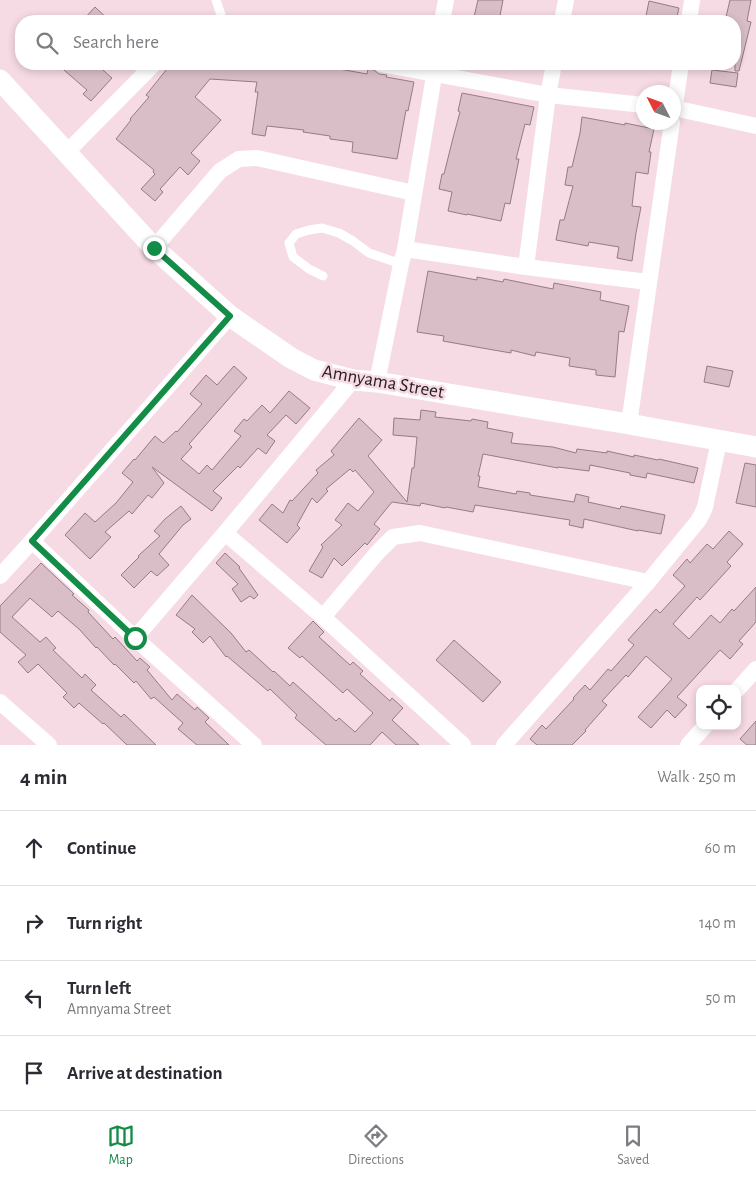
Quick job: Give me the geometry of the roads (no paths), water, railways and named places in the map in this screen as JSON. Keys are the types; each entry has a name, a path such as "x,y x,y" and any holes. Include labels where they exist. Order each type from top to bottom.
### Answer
{"street":[{"path":"443,15 446,0"},
{"path":"563,15 566,0"},
{"path":"690,15 692,0"},
{"path":"66,153 148,70"},
{"path":"377,382 403,256 435,70"},
{"path":"439,70 548,95 636,104"},
{"path":"526,267 553,70"},
{"path":"678,85 681,70"},
{"name":"Amnyama Street","path":"0,80 154,248 230,316 291,358 314,370 353,380 377,382 756,447"},
{"path":"681,110 756,126"},
{"path":"629,424 671,130"},
{"path":"154,248 220,171 239,159 258,158 414,193"},
{"path":"403,256 526,267 648,282"},
{"path":"0,576 230,316"},
{"path":"135,638 225,534 353,380"},
{"path":"504,745 648,582 702,514 719,441"},
{"path":"225,534 323,617 463,745"},
{"path":"323,617 377,553 393,537 420,534 648,582"},
{"path":"32,541 135,638 254,745"},
{"path":"741,686 756,669"},
{"path":"0,702 49,745"},
{"path":"688,745 701,730"}],"lane":[{"path":"216,0 221,15"},
{"path":"323,276 309,269 293,257 289,243 296,234 322,228 339,233 369,253 403,256"}]}
